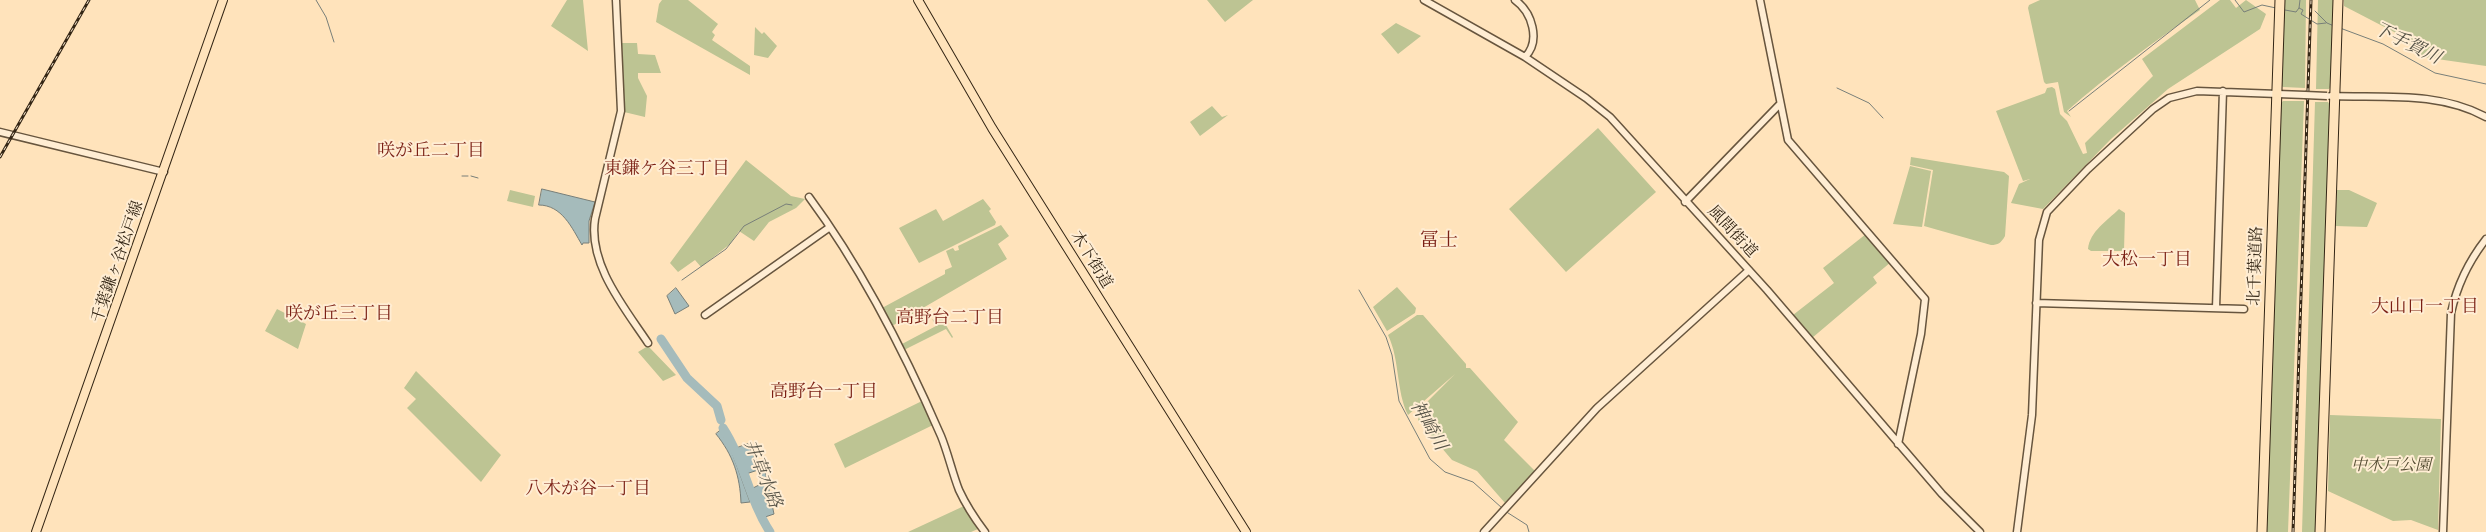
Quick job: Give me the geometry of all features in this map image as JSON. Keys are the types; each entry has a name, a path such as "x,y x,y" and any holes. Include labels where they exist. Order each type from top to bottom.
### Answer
{"highway":[{"name":"北千葉道路","path":"2262,532 2280,94 2278,37 2280,0"},
{"path":"2320,532 2330,96 2335,66 2338,0"}],"main road":[{"name":"千葉鎌ヶ谷松戸線","path":"36,532 223,0"},
{"name":"木下街道","path":"918,0 997,136 1246,532"}],"street":[{"path":"616,0 621,111 595,219 593,236 600,262 623,305 648,343"},
{"name":"風間街道","path":"1424,0 1525,57 1575,90 1605,113 1749,270 1957,511 1980,532"},
{"path":"1515,0 1527,12 1533,29 1531,48 1525,57"},
{"path":"1760,0 1788,140 1925,299 1921,334 1898,444"},
{"path":"2216,308 2223,91"},
{"path":"2017,532 2032,415 2039,240 2044,219 2054,203 2162,102 2185,92 2223,91 2436,100 2456,104 2486,117"},
{"path":"1685,202 1780,104"},
{"path":"0,132 164,172"},
{"path":"808,197 830,228 895,336 941,437 959,489 985,532"},
{"path":"705,315 830,228"},
{"path":"2443,532 2451,313 2458,285 2467,265 2486,239"},
{"path":"1484,532 1597,408 1749,270"},
{"path":"2036,303 2244,309"}],"green space":[{"path":"567,0 583,0 588,51 551,26"},
{"path":"662,0 688,0 718,24 712,32 715,35 712,40 750,66 750,75 656,22 659,4"},
{"path":"1207,0 1253,0 1225,22"},
{"path":"2040,0 2195,0 2200,10 2083,97 2067,111 2071,117 2064,112 2058,82 2046,84 2044,82 2028,8 2029,5"},
{"path":"2220,0 2230,0 2236,8 2246,0 2266,14 2260,29 2168,89 2111,139 2043,209 2011,203 2019,184 2030,179 2023,181 1996,111 2045,93 2047,88 2052,87 2055,89 2060,114 2067,121 2083,154 2087,153 2085,143 2153,76 2142,59"},
{"path":"2284,0 2306,0 2305,88 2283,87 2280,84"},
{"path":"2318,0 2335,0 2331,86 2329,89 2316,89"},
{"path":"2344,0 2486,0 2486,66 2423,57 2396,33 2344,6"},
{"path":"1396,23 1421,36 1398,54 1381,34"},
{"path":"755,27 762,34 764,32 777,46 768,58 754,55"},
{"path":"622,43 637,43 638,54 655,55 661,73 638,73 638,78 647,96 645,117 624,112"},
{"path":"2283,101 2304,101 2288,532 2267,532 2280,104"},
{"path":"2315,102 2328,102 2330,105 2317,532 2302,532"},
{"path":"1212,106 1222,117 1228,115 1200,136 1190,122"},
{"path":"1598,128 1656,192 1566,272 1509,209"},
{"path":"1911,157 2004,172 2009,176 2005,236 2001,242 1991,245 1924,226 1933,170 1910,165"},
{"path":"746,160 791,196 805,199 796,208 769,222 754,241 739,231 730,244 701,267 695,260 678,272 670,263"},
{"path":"1910,166 1931,171 1922,227 1893,224"},
{"path":"510,190 535,196 533,207 507,201"},
{"path":"2337,190 2349,190 2377,203 2367,227 2335,226"},
{"path":"983,199 991,209 989,211 996,222 995,225 919,263 899,228 936,209 943,221"},
{"path":"2119,209 2125,213 2124,251 2091,251 2088,249 2092,237 2104,222"},
{"path":"1001,225 1009,236 998,244 1007,259 892,326 882,308 945,274 945,270 952,267 946,251 953,248 955,251 959,250 958,246"},
{"path":"1866,234 1891,262 1873,277 1877,283 1812,338 1793,315 1834,283 1823,268"},
{"path":"1397,287 1416,308 1415,313 1387,331 1373,307"},
{"path":"277,309 306,324 298,349 265,331"},
{"path":"940,315 952,338 946,329 904,350 902,344 936,326 932,319 936,321"},
{"path":"1417,315 1423,315 1466,364 1466,368 1470,368 1518,422 1504,440 1535,471 1505,503 1477,471 1452,460 1418,420 1421,408 1455,374 1408,415 1401,396 1392,345 1388,335"},
{"path":"648,346 676,375 663,381 638,352"},
{"path":"416,371 501,455 481,482 407,408 416,399 404,388"},
{"path":"922,401 933,425 845,468 834,444"},
{"name":"中木戸公園","path":"2330,415 2441,419 2438,530 2411,520 2393,521 2328,491"},
{"path":"964,506 978,529 971,532 908,532"}],"water":[{"path":"542,189 595,202 589,221 589,243 583,243 582,245 560,213 547,206 539,205"},
{"path":"676,288 689,306 675,314 667,296"},
{"path":"721,430 729,444 750,502 741,503 739,484 734,466 727,450 716,434"},
{"path":"748,444 755,459 764,466 774,514 765,517 751,489 763,483 758,470 746,474 737,448"}],"waterway":[{"path":"316,0 326,17 334,42"},
{"path":"2069,111 2210,0"},
{"path":"2235,0 2244,12 2262,5 2276,8"},
{"path":"2300,0 2299,8 2303,10 2301,14 2317,24 2326,23"},
{"path":"2285,10 2296,12 2299,8"},
{"path":"2315,11 2327,23 2334,26"},
{"name":"下手賀川","path":"2340,28 2383,44 2435,73 2486,84"},
{"path":"1837,88 1869,103 1883,118"},
{"path":"462,176 468,176"},
{"path":"471,176 478,178"},
{"path":"682,280 726,249 744,226 786,204 792,205"},
{"name":"神崎川","path":"1359,290 1386,337 1392,355 1399,401 1430,459 1445,472 1473,482 1502,508"},
{"name":"井草水路","path":"661,339 687,378 717,406 721,420"},
{"name":"井草水路","path":"723,428 736,453 757,507 770,532"},
{"name":"神崎川","path":"1505,511 1527,525 1529,532"}],"railway":[{"path":"0,157 89,0"},
{"path":"2293,532 2311,0"}],"district":[{"name":"咲が丘二丁目","path":"431,151"},
{"name":"東鎌ケ谷三丁目","path":"667,169"},
{"name":"冨士","path":"1439,241"},
{"name":"大松一丁目","path":"2147,260"},
{"name":"大山口一丁目","path":"2425,307"},
{"name":"咲が丘三丁目","path":"339,314"},
{"name":"高野台二丁目","path":"950,318"},
{"name":"高野台一丁目","path":"824,392"},
{"name":"八木が谷一丁目","path":"588,489"}]}
